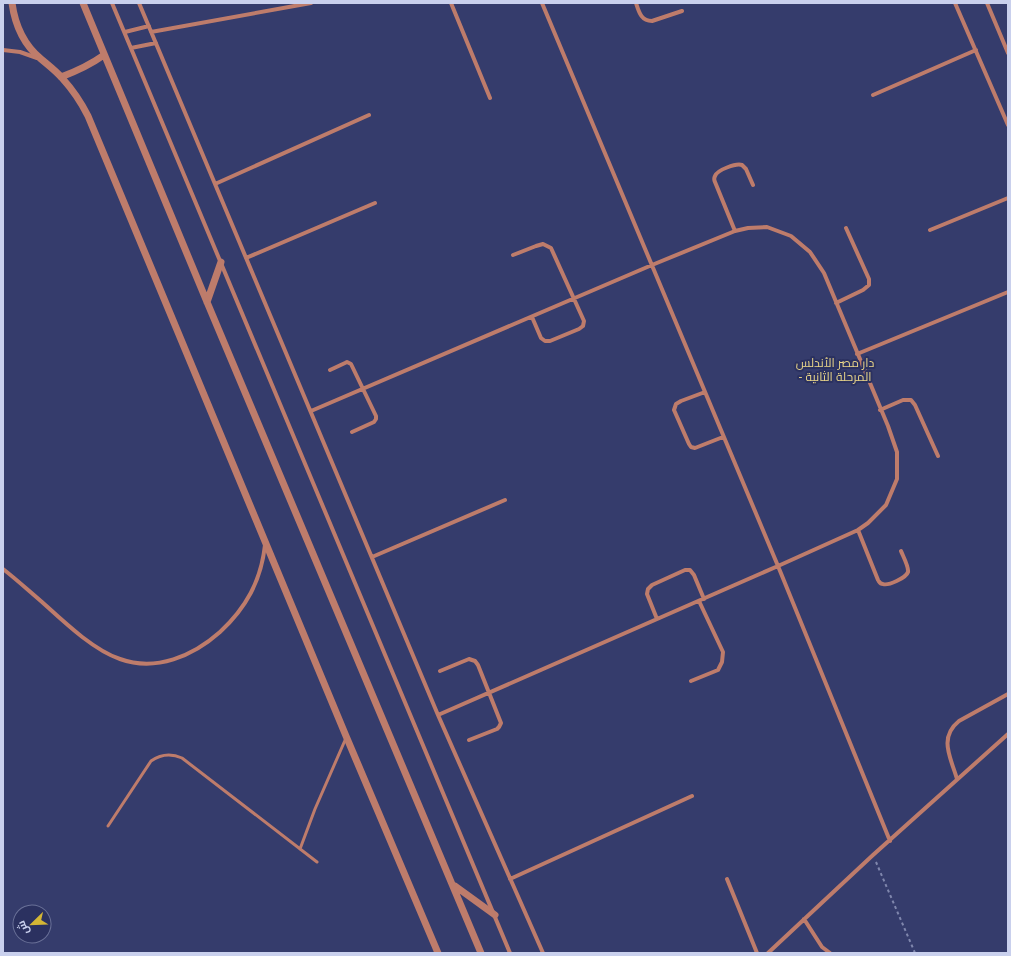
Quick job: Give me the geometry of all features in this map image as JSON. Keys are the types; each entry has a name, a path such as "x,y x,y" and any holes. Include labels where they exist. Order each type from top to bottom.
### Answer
{"street":[{"path":"12,3 16,23 27,45 40,59 61,77 76,94 88,116 438,953"},
{"path":"83,3 207,302 482,953"},
{"path":"112,3 510,953"},
{"path":"139,3 438,715 543,953"},
{"path":"151,32 311,3"},
{"path":"451,3 490,98"},
{"path":"542,3 778,566 890,841"},
{"path":"636,3 642,17 649,21 682,11"},
{"path":"956,3 1008,125"},
{"path":"986,3 1008,53"},
{"path":"125,32 149,26"},
{"path":"131,48 156,42"},
{"path":"3,50 20,52 40,59"},
{"path":"873,95 976,50"},
{"path":"61,77 93,63 104,55"},
{"path":"215,184 369,115"},
{"path":"735,232 715,182 715,175 719,171 736,164 742,164 746,169 753,186"},
{"path":"930,230 1008,198"},
{"path":"246,258 375,203"},
{"path":"311,411 652,265 735,232 748,228 767,227 791,236 810,252 824,273 880,410 888,426 897,452 897,479 886,505 858,530 438,715"},
{"path":"836,302 863,290 869,285 869,279 846,228"},
{"path":"514,255 543,244 551,248 584,321 583,326 579,329 546,341 541,338 532,317"},
{"path":"207,302 221,262"},
{"path":"857,354 1008,292"},
{"path":"330,370 350,362 376,416 374,422 352,432"},
{"path":"705,392 681,401 676,404 674,410 691,447 695,448 724,437"},
{"path":"880,410 904,400 911,400 915,405 938,456"},
{"path":"372,557 505,500"},
{"path":"858,530 878,580 884,585 902,578 908,573 908,569 901,551"},
{"path":"3,568 68,625 102,650 119,659 129,662 161,663 182,657 204,644 222,630 238,613 257,583 263,563 266,543"},
{"path":"657,619 647,594 648,589 652,584 685,570 690,570 694,575 702,600 723,652 722,662 718,670 691,681"},
{"path":"440,671 469,659 475,661 478,665 500,720 500,725 497,729 469,740"},
{"path":"958,780 947,745 947,738 950,731 959,720 1008,694"},
{"path":"768,953 873,855 1008,734"},
{"path":"510,879 692,796"},
{"path":"727,879 757,953"},
{"path":"454,885 495,915"},
{"path":"804,919 822,946 830,953"}],"lane":[{"path":"300,849 346,736"},
{"path":"108,826 152,761 156,757 172,754 182,758 317,862"}],"path":[{"path":"873,855 915,953"}],"district":[{"name":"دار مصر الأندلس - المرحلة الثانية","path":"835,369"}]}
